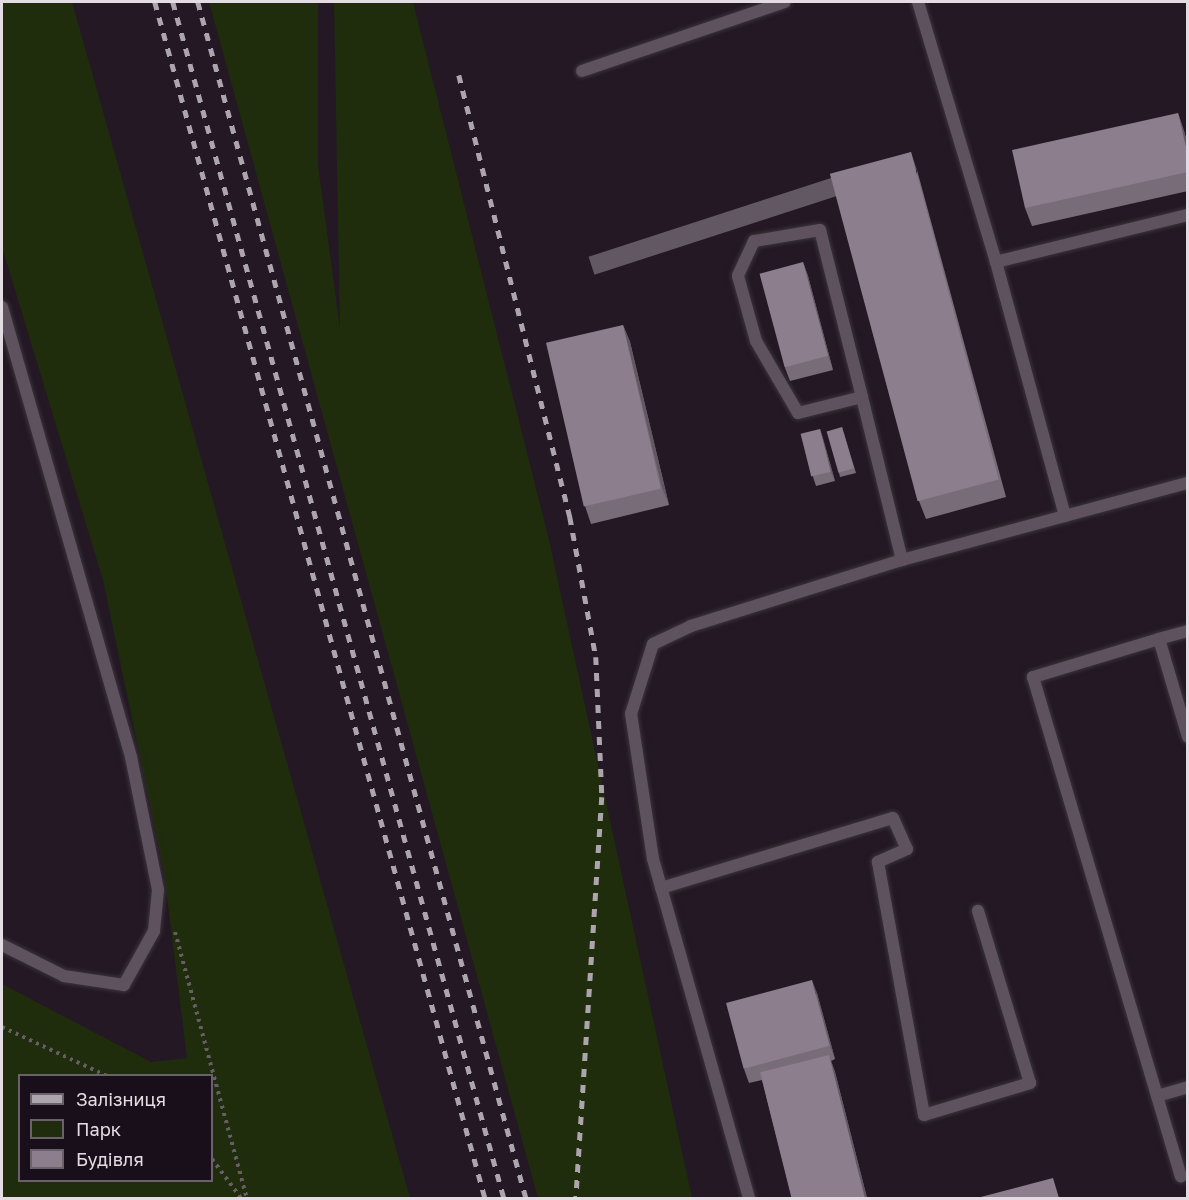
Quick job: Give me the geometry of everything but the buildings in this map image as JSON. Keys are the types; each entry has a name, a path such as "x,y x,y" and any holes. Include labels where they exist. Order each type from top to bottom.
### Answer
{"lane":[{"path":"582,71 784,2"},
{"path":"918,2 996,262 1065,516"},
{"path":"996,262 1188,215"},
{"path":"862,397 798,413 756,341 738,276 754,241 820,230 862,397 902,560"},
{"path":"2,307 131,757 158,890 154,931 124,985 64,976 2,945"},
{"path":"749,1198 661,888 631,714 653,645 691,626 902,560 1188,483"},
{"path":"1181,1177 1033,677 1188,631"},
{"path":"1159,639 1188,737"},
{"path":"661,888 893,818 907,849 878,862 924,1115 1030,1083 978,911"},
{"path":"1157,1096 1188,1087"}],"path":[{"path":"174,927 247,1198"},
{"path":"2,1027 103,1074"},
{"path":"213,1160 241,1198"}],"green space":[{"path":"2,2 72,2 410,1198 2,1198 2,984 151,1062 187,1058 164,872 103,580 2,247"},
{"path":"209,2 318,2 318,165 340,329 334,2 413,2 549,540 692,1198 538,1198"}],"railway":[{"path":"155,2 485,1198"},
{"path":"173,2 504,1198"},
{"path":"198,2 526,1198"},
{"path":"459,75 570,517 596,657 602,797 576,1198"}]}
